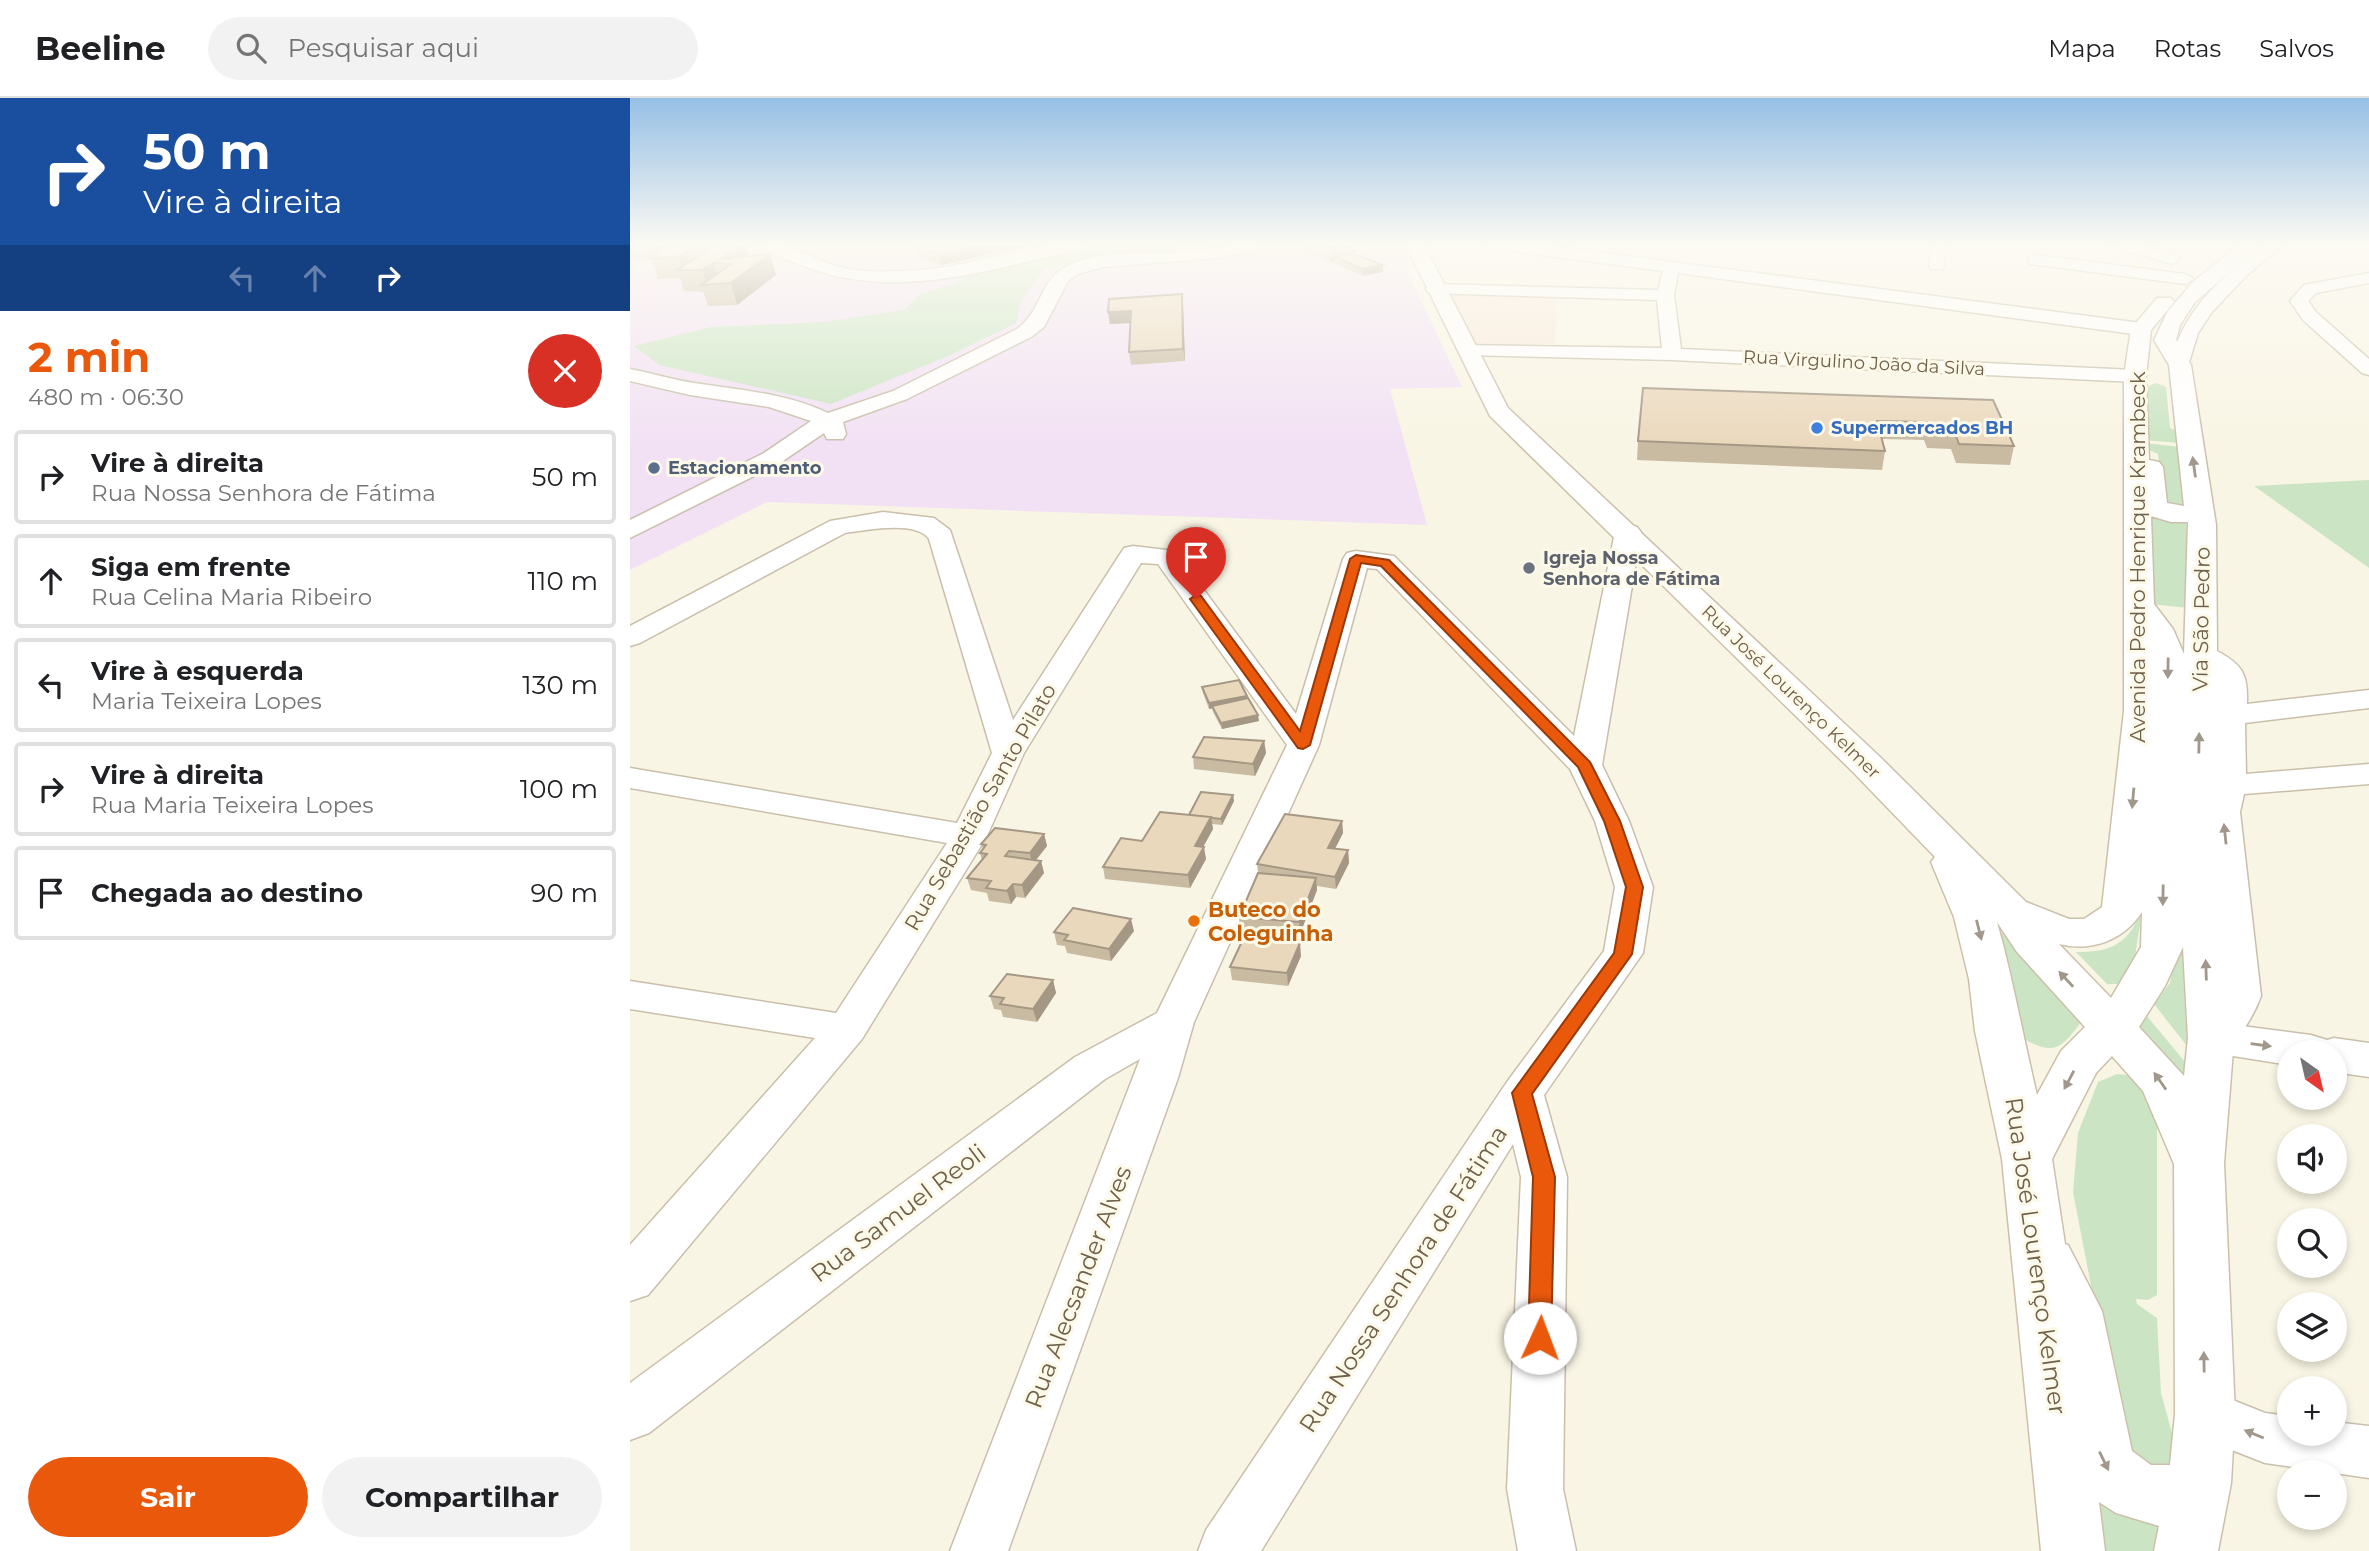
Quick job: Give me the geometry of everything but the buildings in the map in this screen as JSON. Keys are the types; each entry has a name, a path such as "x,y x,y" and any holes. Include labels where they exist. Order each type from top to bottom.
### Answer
{"main road":[{"name":"Rua José Lourenço Kelmer","path":"1447,311 1498,411 1866,764 2011,911 2032,942 2163,1082 2199,1164 2205,1414 2200,1483 2186,1551"},
{"path":"2141,329 2155,311"},
{"name":"Via São Pedro","path":"2179,311 2169,321 2165,340 2180,365 2202,525 2199,787 2207,1004 2211,1038"},
{"name":"Avenida Pedro Henrique Krambeck","path":"2011,911 2047,927 2083,934 2099,932 2114,922 2122,911 2141,711 2135,376 2141,329"},
{"path":"2135,376 2160,380 2171,385 2178,427 2190,432"},
{"path":"2137,450 2147,454 2149,458 2154,507 2168,514 2183,516 2200,509"},
{"name":"Via São Pedro","path":"2027,1159 2078,1063 2113,1028 2143,986 2162,947 2168,653 2157,629 2141,607"},
{"path":"2200,655 2226,669 2230,676 2229,715"},
{"name":"Rua José Lourenço Kelmer","path":"1944,844 1975,917 1991,979 1998,1031 2027,1159 2073,1551"},
{"path":"2199,1164 2211,1038 2277,1047"},
{"path":"2347,1057 2369,1060"},
{"path":"2036,1234 2074,1311 2104,1467 2124,1485 2149,1494 2178,1496 2200,1483"}],"street":[{"path":"630,530 772,458 830,432 873,421 900,395 1031,328 1045,311"},
{"path":"1563,350 1565,311"},
{"path":"1667,311 1672,354"},
{"path":"1998,311 2141,329"},
{"name":"Avenida Pedro Henrique Krambeck","path":"2180,365 2189,333 2206,311"},
{"path":"2306,311 2369,369"},
{"name":"Rua Virgulino João da Silva","path":"1467,349 1672,354 2135,376"},
{"path":"630,375 699,391 786,402 830,432"},
{"path":"630,548 733,495 830,432"},
{"path":"708,490 733,495"},
{"path":"630,637 839,526 883,520 925,523 937,530 942,539 1008,753"},
{"path":"1585,765 1628,533"},
{"name":"Rua Sebastião Santo Pilato","path":"630,1280 847,1029 969,836 1008,753 1133,554 1166,557 1303,745"},
{"name":"Rua Nossa Senhora de Fátima","path":"1227,1551 1522,1093 1623,954 1634,887 1612,821 1585,765 1385,562 1356,559"},
{"name":"Rua Alecsander Alves","path":"979,1551 1156,1079 1173,1022 1303,745 1356,559"},
{"path":"2211,1038 2236,1009 2241,996 2223,812 2229,785 2229,715 2369,699"},
{"path":"2229,785 2369,774"},
{"path":"630,778 969,836"},
{"path":"630,995 847,1029"},
{"name":"Rua Samuel Reoli","path":"630,1415 1090,1068 1173,1022"},
{"path":"1522,1093 1544,1177 1535,1489 1547,1551"},
{"path":"2205,1414 2265,1438 2369,1452"}],"shaded area":[{"path":"630,311 1426,311 1462,387 1390,389 1427,525 767,502 630,570"},
{"path":"1457,311 1556,311 1555,344 1473,345"}],"green space":[{"path":"899,311 1019,311 1016,323 948,356 831,404 659,365 634,346 711,327 824,322"},
{"path":"2156,383 2166,387 2170,428 2179,432 2179,443 2144,440 2146,387"},
{"path":"2145,443 2180,447 2183,507 2163,508 2158,454 2145,448"},
{"path":"2369,480 2369,568 2254,486"},
{"path":"2150,517 2186,522 2188,608 2150,604"},
{"path":"2138,918 2141,918 2135,956 2119,984 2107,984 2076,952 2097,951 2121,942"},
{"path":"1996,934 2008,935 2081,1022 2061,1044 2047,1048 2019,1036"},
{"path":"2176,949 2182,950 2187,1046 2154,1004 2170,983"},
{"path":"2146,1015 2186,1063 2186,1084 2138,1031 2140,1020"},
{"path":"2117,1074 2135,1076 2157,1101 2157,1295 2148,1300 2136,1299 2137,1304 2157,1318 2161,1393 2177,1451 2168,1464 2162,1465 2150,1464 2123,1452 2073,1192 2078,1133 2098,1082"},
{"path":"2105,1499 2172,1522 2165,1551 2103,1551 2099,1509"}],"place":[{"name":"Supermercados BH","path":"1817,428"},
{"name":"Estacionamento","path":"654,468"},
{"name":"Igreja Nossa Senhora de Fátima","path":"1529,568"},
{"name":"Buteco do Coleguinha","path":"1194,921"}],"route":[{"path":"1196,599 1303,745 1356,559 1385,562 1585,765 1612,821 1634,887 1623,954 1522,1093 1544,1177 1540,1338"}]}
